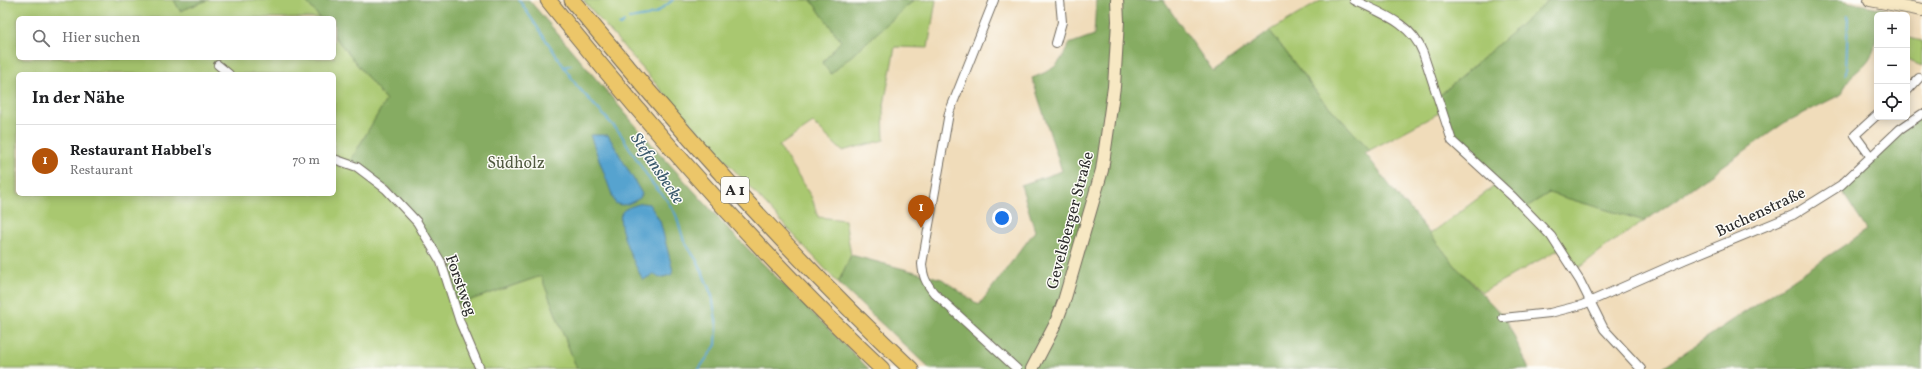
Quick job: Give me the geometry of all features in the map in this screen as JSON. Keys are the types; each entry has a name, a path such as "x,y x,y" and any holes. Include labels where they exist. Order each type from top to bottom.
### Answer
{"highway":[{"name":"A 1","path":"548,0 613,81 703,184 776,262 882,369"},
{"name":"A 1","path":"572,0 630,71 723,178 848,310 911,369"}],"main road":[{"name":"Gevelsberger Straße","path":"1032,369 1055,325 1064,301 1102,170 1114,86 1118,0"},
{"path":"1870,0 1922,10"}],"street":[{"path":"994,0 949,113 922,264 922,273 924,280 944,304 1017,369"},
{"path":"1056,43 1062,22 1060,0"},
{"path":"1354,0 1387,16 1404,27 1416,39 1423,53 1452,142 1513,197 1551,236 1580,282 1606,332 1642,369"},
{"path":"218,64 227,72"},
{"path":"1910,88 1919,78"},
{"name":"Buchenstraße","path":"1502,318 1550,313 1590,302 1684,260 1793,215 1840,184 1900,129 1922,114"},
{"path":"1871,157 1855,134 1874,118"},
{"name":"Forstweg","path":"336,160 357,167 386,189 417,222 441,262 460,322 480,369"}],"green space":[{"path":"0,0 174,0 180,11 208,0 305,0 318,16 16,16 16,60 336,60 336,38 386,100 351,160 393,198 415,222 428,241 456,305 541,276 577,369 0,369"},
{"path":"174,0 208,0 180,11"},
{"name":"Südholz","path":"305,0 529,0 653,146 733,234 869,369 577,369 541,276 456,305 443,262 389,189 351,160 386,100 336,38 336,16 318,16"},
{"path":"583,0 811,0 841,41 822,63 831,74 914,0 936,0 928,48 895,47 883,110 884,140 842,151 813,123 779,146 812,198 818,217 845,220 851,255 838,283 677,108"},
{"path":"811,0 914,0 831,74 822,63 841,41"},
{"path":"1096,0 1163,0 1213,72 1270,31 1319,96 1370,150 1365,153 1403,203 1406,204 1457,268 1506,319 1529,369 930,369 838,283 851,255 942,279 979,305 1035,231 1021,185 1062,171 1032,78 1055,66 1059,62 1069,44 1094,35"},
{"path":"1322,0 1549,0 1438,97 1439,113 1370,150 1320,97 1270,31"},
{"path":"1549,0 1839,0 1884,9 1883,12 1874,12 1873,52 1866,63 1849,79 1842,94 1784,123 1645,221 1549,193 1526,207 1454,140 1438,97"},
{"path":"1910,38 1922,41 1922,66 1910,61"},
{"path":"1922,116 1922,369 1660,369 1867,230 1841,190 1905,129"},
{"path":"1496,185 1523,209 1549,193 1645,221 1608,245 1576,270 1563,247 1482,292 1457,268 1430,234"}],"water":[{"path":"590,135 608,135 642,194 640,198 625,205 615,203"},
{"path":"642,203 649,204 660,221 673,271 671,275 659,278 654,274 643,280 627,246 621,226 620,218 622,212 629,207"}],"waterway":[{"name":"Stefansbecke","path":"519,0 577,86 620,133 651,182 666,199 676,215 684,241 699,264 712,296 717,326 716,345 699,369"},
{"path":"629,19 656,13 673,0"},
{"path":"1846,74 1848,15"},
{"path":"619,26 624,22"},
{"name":"Stefansbecke","path":"564,67 571,65"}],"place":[{"name":"Restaurant Habbel's","path":"921,228"}]}
